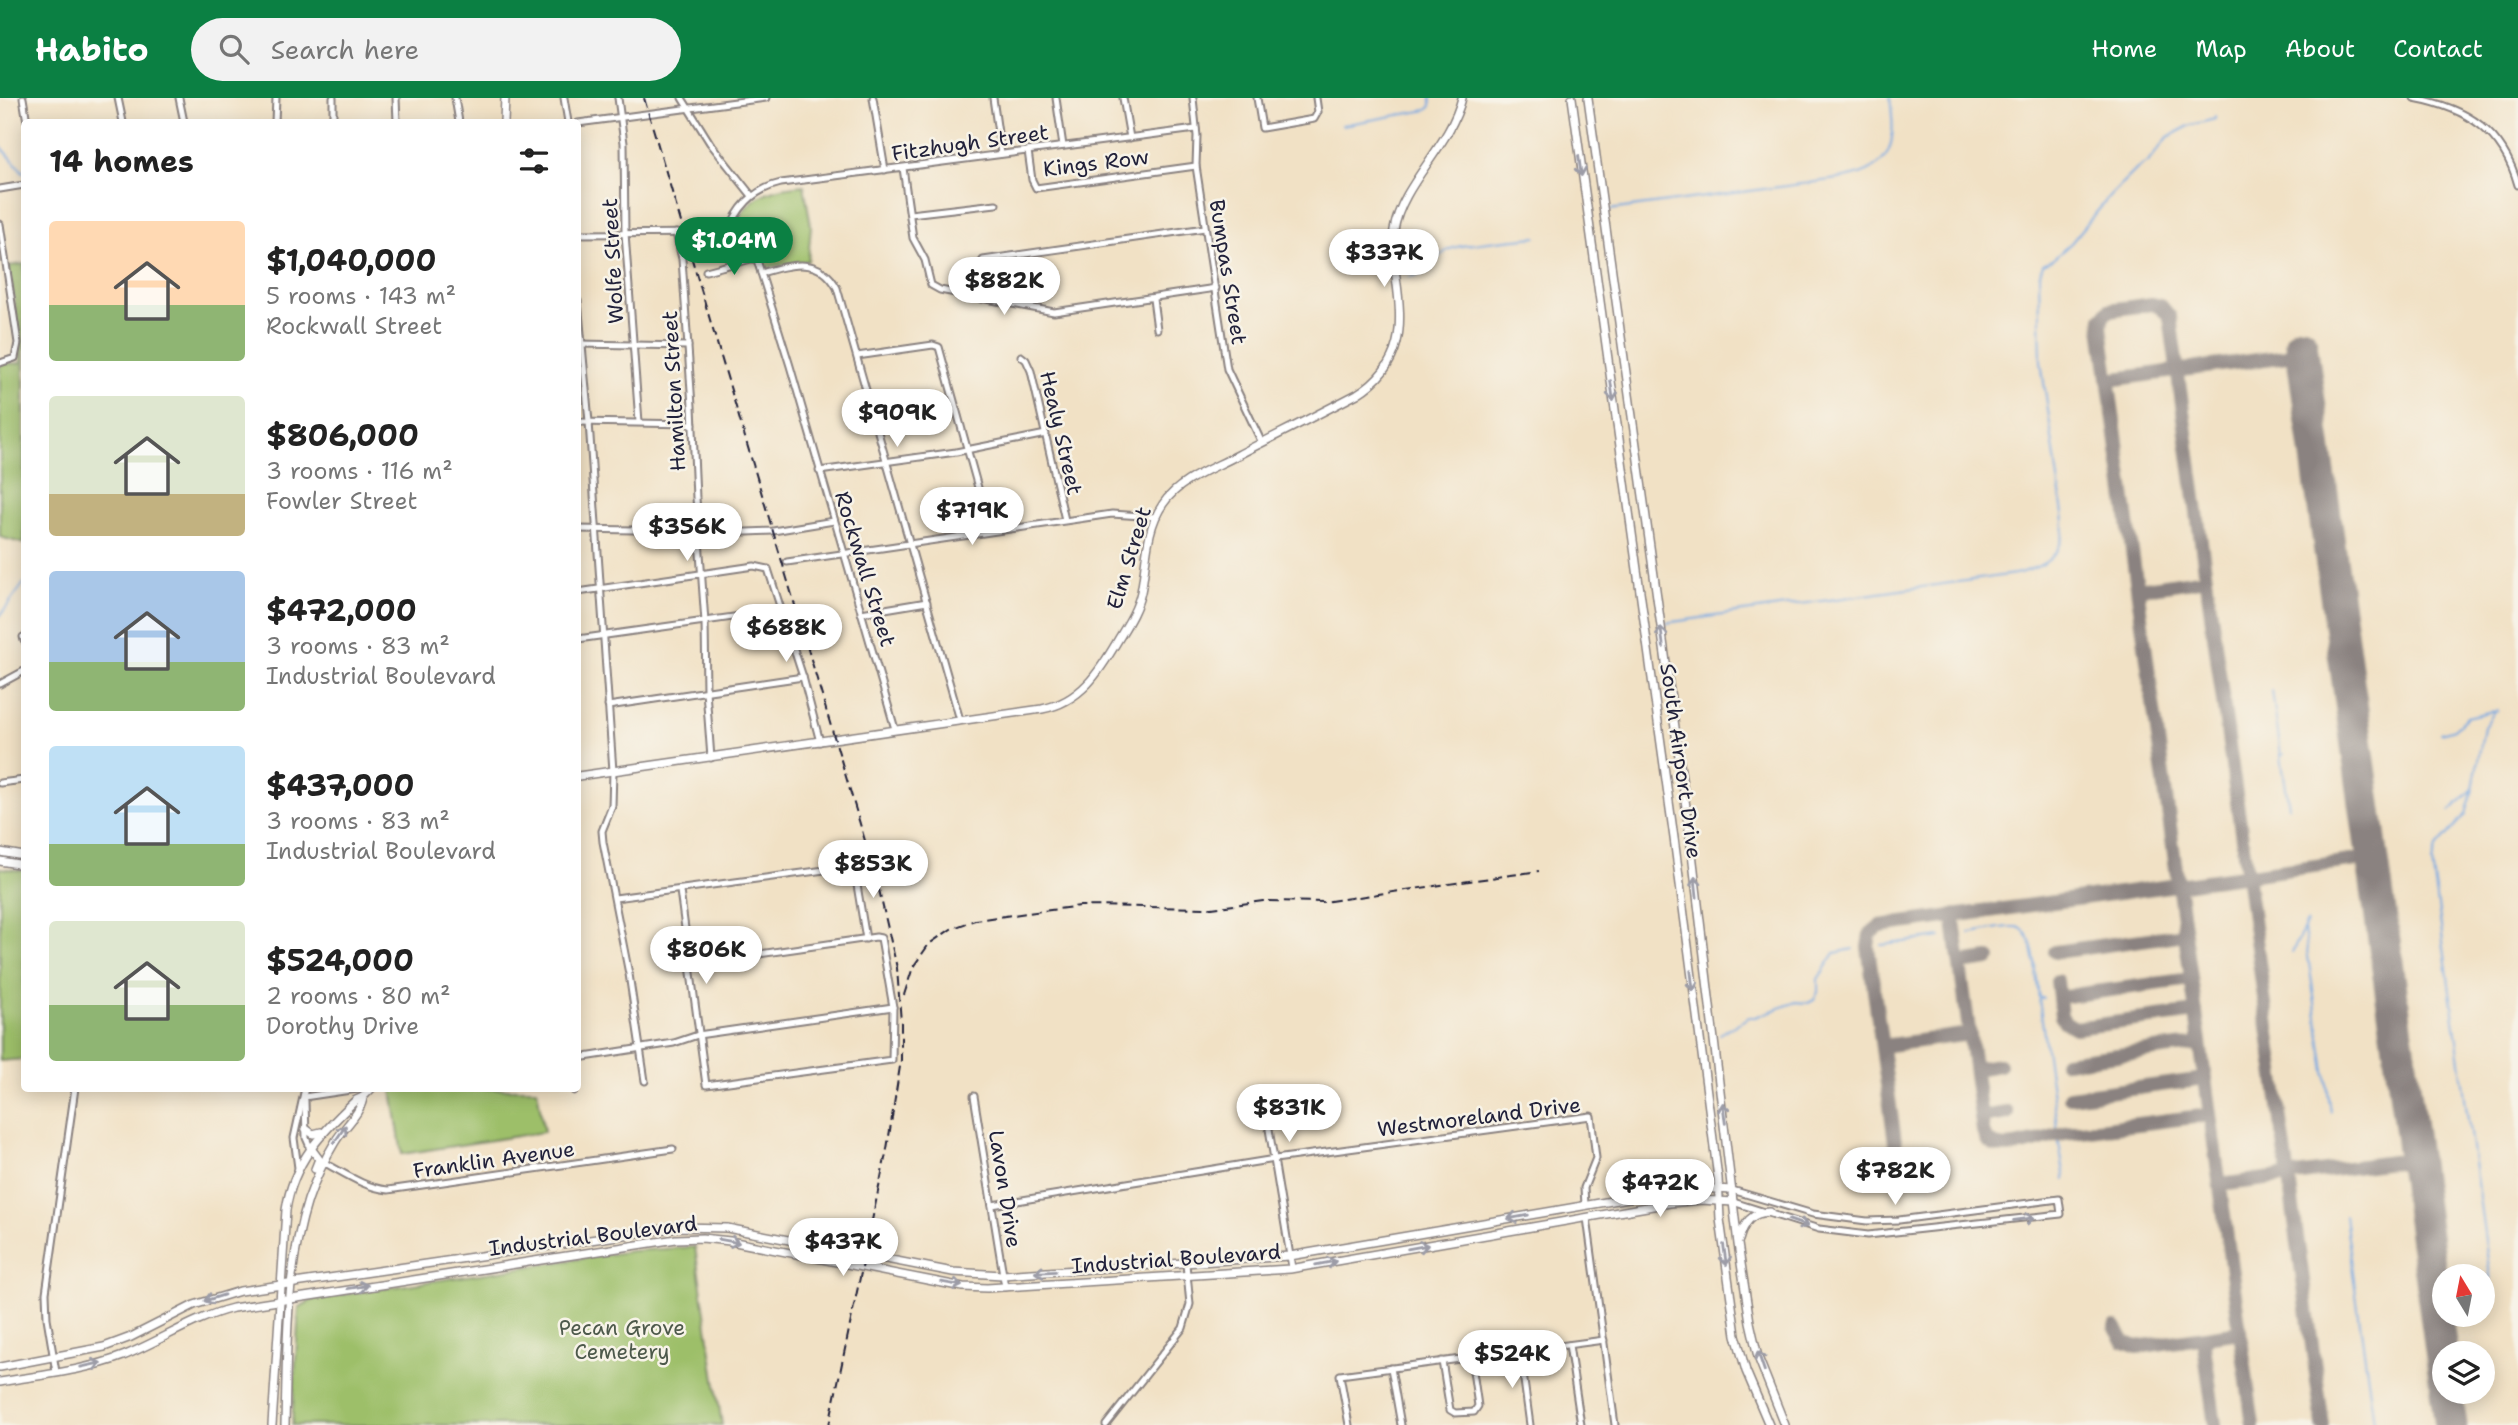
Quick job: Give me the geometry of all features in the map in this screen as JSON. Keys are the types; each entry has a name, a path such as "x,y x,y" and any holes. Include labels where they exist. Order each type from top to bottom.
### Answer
{"main road":[{"path":"504,119 505,98"},
{"name":"Elm Street","path":"581,776 1054,706 1074,695 1093,679 1135,609 1141,590 1151,530 1168,498 1183,484 1363,390 1374,382 1389,362 1399,340 1401,321 1392,248 1396,221 1404,203 1452,127 1462,98"},
{"name":"South Airport Drive","path":"1572,98 1674,838 1733,1320 1746,1371 1769,1425"},
{"name":"South Airport Drive","path":"1588,98 1690,836 1738,1244 1758,1357 1785,1425"},
{"path":"1674,838 1690,836"},
{"path":"0,852 21,856"},
{"path":"0,861 21,864"},
{"path":"272,1425 286,1210 292,1184 310,1147 364,1093"},
{"path":"285,1425 292,1284 303,1217 323,1163 341,1132 363,1104 364,1093"},
{"path":"306,1129 313,1133 325,1130"},
{"path":"306,1207 309,1183 319,1161 310,1147"},
{"path":"292,1184 291,1216 295,1220 303,1217"},
{"name":"Industrial Boulevard","path":"0,1367 104,1347 178,1312 240,1291 662,1229 699,1226 727,1228 953,1272 1003,1275 1290,1256 1685,1189 1732,1190"},
{"name":"Industrial Boulevard","path":"0,1382 110,1360 193,1321 221,1311 496,1266 693,1238 723,1240 963,1286 1004,1287 1292,1268 1670,1203 1719,1200 1733,1202"},
{"path":"1585,1205 1587,1218"},
{"path":"1738,1244 1744,1225 1751,1217 1770,1212"},
{"path":"1441,1230 1443,1242"},
{"path":"788,1240 788,1253 799,1251 824,1255 831,1249"},
{"path":"572,1244 574,1255"},
{"path":"557,1246 559,1257"},
{"path":"494,1254 496,1266"},
{"path":"457,1259 460,1272"},
{"path":"1733,1320 1749,1317"},
{"path":"153,1325 160,1338"},
{"path":"277,1346 288,1345"},
{"path":"275,1382 286,1382"}],"street":[{"path":"23,98 26,119"},
{"path":"118,98 122,119"},
{"path":"179,98 183,119"},
{"path":"275,119 276,98"},
{"path":"333,98 333,119"},
{"path":"396,98 397,119"},
{"path":"455,98 458,119"},
{"path":"564,98 568,119"},
{"name":"Wolfe Street","path":"618,98 639,422"},
{"path":"581,234 727,235 736,215 752,196 710,143 682,98"},
{"path":"581,123 766,98"},
{"path":"873,98 885,170"},
{"path":"993,98 1002,154"},
{"path":"1056,98 1063,146"},
{"path":"1124,98 1130,138"},
{"name":"Bumpas Street","path":"1193,98 1196,166 1227,369 1262,443"},
{"path":"1257,98 1262,128 1316,118 1316,98"},
{"path":"2414,98 2447,106 2483,126 2503,150 2518,185"},
{"name":"Fitzhugh Street","path":"752,196 781,183 1196,129"},
{"name":"Kings Row","path":"1028,151 1032,180 1036,188 1196,166"},
{"path":"903,169 914,243 925,260 931,285 940,290 1054,312 1216,289"},
{"path":"0,189 21,186"},
{"path":"910,214 996,204"},
{"path":"0,224 18,341 13,360 0,363"},
{"path":"982,299 977,270 983,260 1205,228"},
{"name":"Hamilton Street","path":"676,233 682,259 688,346 711,758"},
{"name":"Rockwall Street","path":"727,235 741,242 755,258 761,273 895,729"},
{"path":"706,271 755,258"},
{"path":"761,273 798,264 812,266 828,275 838,291 960,720"},
{"path":"1153,299 1157,329"},
{"path":"1086,309 1087,317"},
{"path":"581,344 688,346"},
{"path":"857,356 938,346 990,531"},
{"name":"Healy Street","path":"1021,356 1026,359 1031,371 1065,520"},
{"path":"581,360 589,422 613,771 612,806 602,831 645,1081"},
{"path":"581,422 692,424"},
{"path":"819,471 968,449 1046,434"},
{"path":"787,562 1065,520 1119,514 1156,517"},
{"path":"581,529 773,531 834,521"},
{"path":"581,592 763,566 768,569 783,610 820,742"},
{"path":"861,613 927,601"},
{"path":"581,639 783,610"},
{"path":"0,684 21,673"},
{"path":"608,706 803,677"},
{"path":"0,783 21,780"},
{"path":"615,898 847,867 853,868 866,939"},
{"path":"680,891 706,1085 892,1060 893,1007 881,938 690,964"},
{"path":"581,1058 674,1043 698,1035 893,1007"},
{"path":"56,1372 46,1293 74,1092"},
{"path":"298,1168 295,1138 305,1092"},
{"path":"304,1097 364,1093"},
{"name":"Lavon Drive","path":"974,1096 1004,1287"},
{"path":"304,1097 307,1141 310,1147"},
{"name":"Westmoreland Drive","path":"992,1205 1275,1159 1591,1116 1595,1158 1584,1188 1585,1205"},
{"path":"1268,1123 1292,1268"},
{"name":"Franklin Avenue","path":"323,1163 377,1189 388,1190 673,1149"},
{"name":"Industrial Boulevard","path":"1732,1190 1813,1214 1867,1221 1899,1220 2059,1199 2062,1214 1868,1235 1819,1229 1733,1202"},
{"path":"1587,1218 1615,1425"},
{"path":"1107,1425 1184,1328 1190,1304 1186,1264"},
{"path":"1349,1425 1340,1375 1604,1340"},
{"path":"1569,1345 1581,1425"},
{"path":"1520,1351 1530,1425"},
{"path":"1442,1361 1450,1411 1474,1412 1478,1406 1471,1357"},
{"path":"1391,1368 1401,1425"}],"green space":[{"path":"804,185 811,226 808,261 764,268 757,254 733,233 738,220 751,202 760,196 779,189"},
{"path":"21,264 21,363 18,324 9,266"},
{"path":"21,363 21,543 0,537 0,364"},
{"path":"0,868 21,871 21,1059 0,1061"},
{"path":"392,1092 537,1092 544,1132 402,1154"},
{"name":"Pecan Grove Cemetery","path":"695,1247 722,1425 292,1425 299,1307 315,1299 631,1251"}],"waterway":[{"path":"1342,125 1427,110 1431,106 1431,98"},
{"path":"1609,210 1862,174 1874,168 1888,151 1893,128 1890,98"},
{"path":"1665,623 2015,574 2035,568 2051,558 2061,543 2064,521 2041,362 2039,276 2043,264 2052,260 2071,243 2110,196 2137,169 2148,162 2168,137 2191,125 2215,119 2215,116"},
{"path":"0,145 21,170"},
{"path":"1409,277 1429,269 1448,250 1477,243 1536,237"},
{"path":"0,616 21,587"},
{"path":"2272,691 2281,755 2284,754"},
{"path":"2450,811 2473,789 2484,727 2498,710"},
{"path":"2441,733 2454,729 2467,717 2493,711"},
{"path":"2281,756 2289,807"},
{"path":"2473,789 2466,814 2436,848 2432,863 2488,1264"},
{"path":"2292,952 2307,922"},
{"path":"1970,933 2005,927 2023,930 2031,945 2039,998 2043,998"},
{"path":"2304,929 2331,1112"},
{"path":"1882,945 1941,937"},
{"path":"1720,1034 1749,1017 1796,1002 1808,1003 1814,1000 1818,992 1818,979 1835,953 1853,949"},
{"path":"2039,999 2057,1126"},
{"path":"2059,1143 2065,1180"},
{"path":"2345,1216 2374,1422"}],"taxiway":[{"path":"2253,1425 2101,327 2102,318 2109,310 2152,304 2161,306 2170,317 2323,1425"},
{"path":"2108,380 2302,354"},
{"path":"2138,589 2206,579"},
{"path":"1896,1149 1868,947 1870,934 1880,926 2372,858"},
{"path":"1953,915 1983,1131 1988,1140 1996,1145 2019,1146 2065,1133 2210,1115"},
{"path":"2055,952 2185,934"},
{"path":"1960,963 1989,959"},
{"path":"2191,979 2059,997 2061,1016 2075,1028 2196,1012"},
{"path":"2057,981 2059,997"},
{"path":"1882,1046 1970,1034"},
{"path":"2065,1062 2200,1044"},
{"path":"1975,1069 1999,1065"},
{"path":"2070,1097 2205,1079"},
{"path":"1981,1117 2007,1113"},
{"path":"2220,1185 2414,1159"},
{"path":"2115,1327 2124,1342 2137,1347 2240,1332"},
{"path":"2203,1338 2215,1425"}],"runway":[{"path":"2301,343 2440,1341"},
{"path":"2448,1404 2451,1425"}],"railway":[{"path":"644,98 877,881 897,968 901,1060 887,1149 829,1425"},
{"path":"904,995 913,967 929,944 951,929 975,920 1080,906 1212,908 1263,901 1323,902 1539,871"}]}
